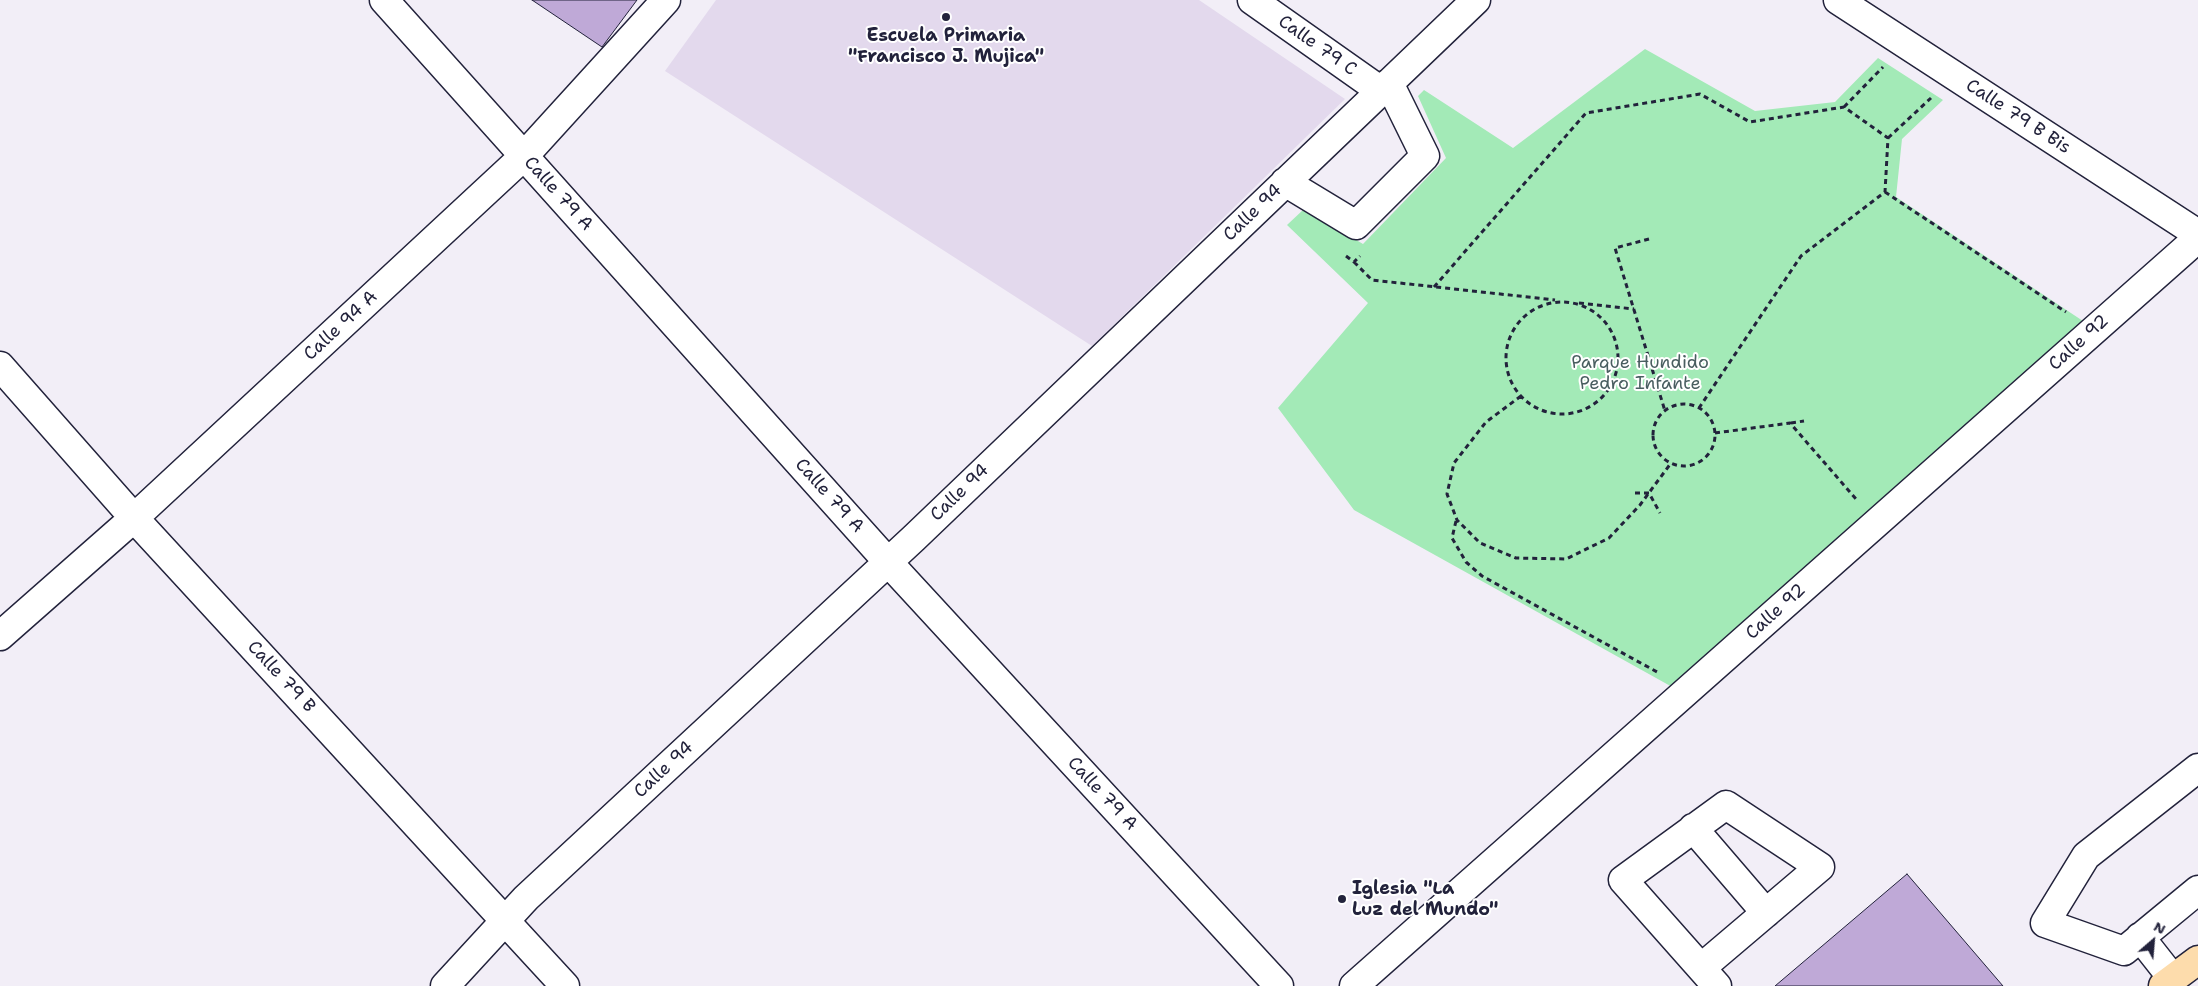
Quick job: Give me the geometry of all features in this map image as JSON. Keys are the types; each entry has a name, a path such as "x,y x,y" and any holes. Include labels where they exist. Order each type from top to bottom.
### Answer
{"main road":[{"path":"2168,982 2198,960"}],"street":[{"name":"Calle 79 A","path":"384,0 888,562 1279,986"},
{"name":"Calle 94 A","path":"0,636 134,518 524,156 666,0"},
{"name":"Calle 79 C","path":"1252,0 1385,87"},
{"name":"Calle 94","path":"445,986 526,898 888,562 1476,0"},
{"name":"Calle 79 B Bis","path":"1838,0 2198,236"},
{"path":"1285,182 1356,225 1425,156 1385,87"},
{"name":"Calle 92","path":"1354,986 2198,236"},
{"name":"Calle 79 B","path":"0,366 134,518 565,986"},
{"path":"2198,768 2086,856 2045,923 2124,951 2198,890"},
{"path":"1726,804 1820,867 1766,913 1709,977 1623,880 1726,804"},
{"path":"1694,828 1766,913"},
{"path":"2140,937 2168,982"}],"path":[{"path":"1434,287 1586,113 1700,94 1750,122 1844,108 1883,67"},
{"path":"1699,408 1801,256 1885,192 1888,138 1931,98"},
{"path":"1844,108 1888,138"},
{"path":"1885,192 2068,313"},
{"path":"1648,238 1615,248 1664,411"},
{"path":"1354,262 1372,280 1575,303 1592,310 1607,323 1616,340 1619,359 1615,378 1605,395 1590,407 1572,413 1552,413 1535,407 1521,396 1511,381 1506,364 1507,346 1513,330 1524,316 1539,306 1556,301 1575,303 1634,309"},
{"path":"1521,396 1486,422 1454,463 1447,494 1457,520 1480,543 1516,558 1566,559 1609,538 1640,506 1671,462"},
{"path":"1680,404 1699,408 1707,414 1715,433 1711,448 1701,460 1691,464 1681,465 1671,462 1656,448 1653,439 1653,429 1657,420 1664,411 1680,404"},
{"path":"1715,433 1804,421"},
{"path":"1790,423 1857,500"},
{"path":"1635,493 1649,493"},
{"path":"1649,493 1660,513"},
{"path":"1457,520 1452,538 1466,562 1482,576 1661,674"}],"shaded area":[{"path":"716,0 1199,0 1345,99 1092,346 665,71"}],"green space":[{"name":"Parque Hundido Pedro Infante","path":"1645,49 1755,111 1835,102 1878,58 1943,100 1902,139 1896,197 2086,323 1674,688 1354,510 1278,408 1368,303 1287,225 1304,209 1363,244 1446,158 1418,96 1424,90 1513,148"}],"building":[{"path":"532,0 637,0 602,47"},
{"path":"1907,874 2003,986 1775,986"}],"place":[{"name":"Escuela Primaria \"Francisco J. Mujica\"","path":"946,17"},
{"name":"Iglesia \"La Luz del Mundo\"","path":"1342,899"}]}
